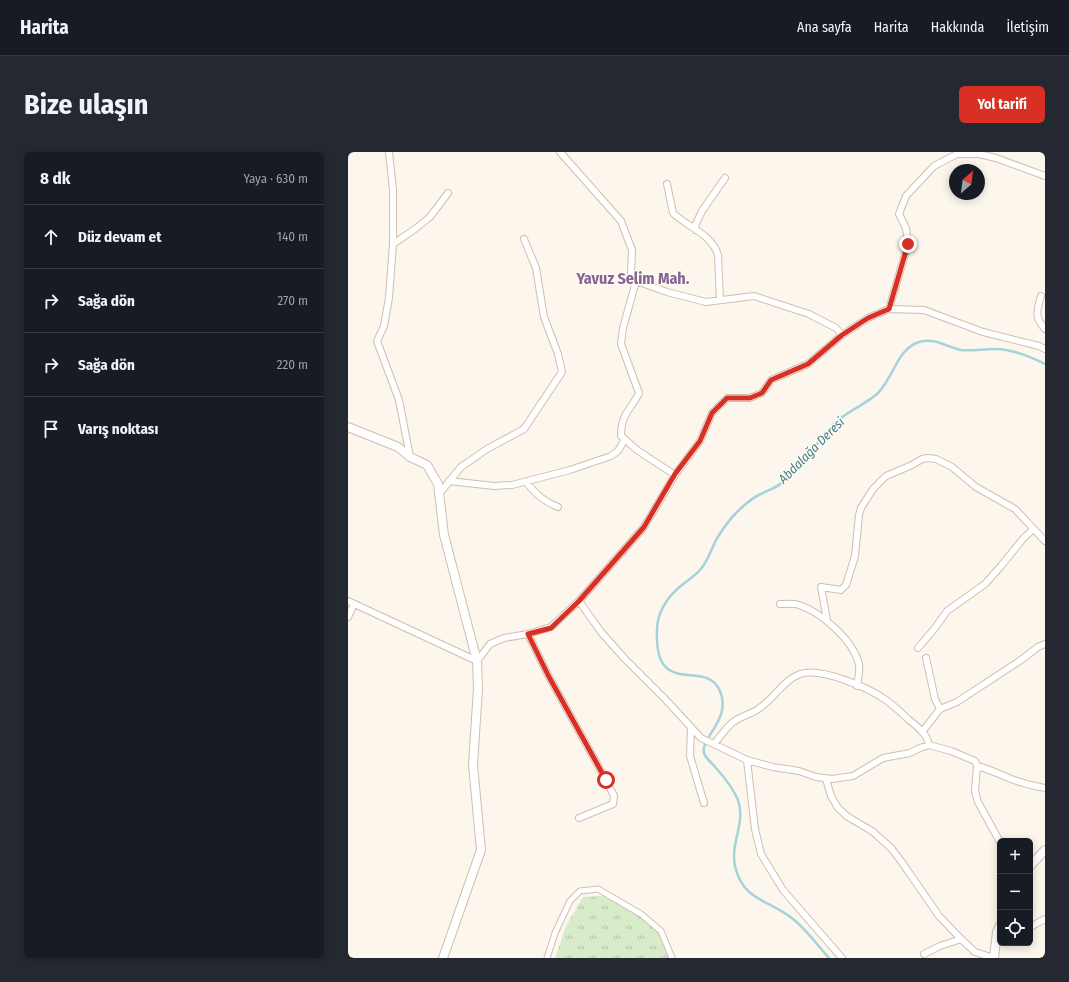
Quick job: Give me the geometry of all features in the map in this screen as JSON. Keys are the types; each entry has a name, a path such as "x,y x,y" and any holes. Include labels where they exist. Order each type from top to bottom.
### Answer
{"street":[{"path":"389,152 393,190 393,244 389,298 384,326 377,341 399,400 410,458"},
{"path":"560,152 621,221 632,250 631,274 636,281 667,292 706,302 754,296 809,314 836,328 842,335"},
{"path":"889,309 908,244 906,228 899,214 906,196 934,166 956,154 979,154 996,158 1045,176"},
{"path":"696,230 695,226 702,211 725,178"},
{"path":"667,184 673,213 708,239 716,248 718,255 720,300"},
{"path":"393,244 430,217 448,193"},
{"path":"439,494 461,467 487,449 524,429 562,372 558,354 544,317 536,268 524,239"},
{"path":"636,281 623,328 621,344 639,393 621,424 621,436 637,450 675,474"},
{"path":"1041,296 1037,309 1037,318 1045,328"},
{"path":"477,661 490,644 504,638 551,628 579,601 644,527 675,474 700,441 712,413 727,398 750,398 762,393 771,380 808,364 842,335 868,318 889,309 924,310 983,332 1044,346"},
{"path":"348,427 398,447 410,458 427,465 438,484 444,535 477,661 478,688 473,765 481,850 443,958"},
{"path":"449,481 494,486 512,485 526,482 570,470 611,456 618,451 625,439"},
{"path":"827,620 821,587 841,590 846,585 855,556 859,515 873,489 879,481 922,459 936,459 952,467 976,487 1015,509 1045,541"},
{"path":"526,482 539,497 558,507"},
{"path":"918,648 947,611 985,584 1033,529"},
{"path":"579,601 601,632 625,659 701,738 747,760 799,771 826,779 853,776 883,758 910,753 929,745 966,757 975,761 977,766 975,791 978,802 998,838"},
{"path":"348,617 351,603 477,661"},
{"path":"780,604 797,604 814,611 837,629 856,655 859,665 857,686"},
{"path":"528,634 548,675 614,796 613,804 579,818"},
{"path":"922,732 940,709 957,702 1021,660 1038,647 1045,644"},
{"path":"926,658 935,698 940,709"},
{"path":"712,743 732,722 760,709 792,678 802,674 820,673 836,677 885,699 928,738 929,745"},
{"path":"691,727 690,756 704,803"},
{"path":"747,760 755,829 761,854 783,890 842,958"},
{"path":"977,766 988,768 1011,779 1032,786 1045,788"},
{"path":"826,779 831,796 838,808 872,831 891,848 940,916 960,939 976,952 994,958 997,941"},
{"path":"1033,863 1045,850"},
{"path":"547,958 555,933 570,902 580,891 598,889 642,914 661,931 672,958"},
{"path":"1033,925 1045,919"},
{"path":"924,954 940,946 960,939"}],"green space":[{"path":"602,896 639,914 667,941 671,958 555,958 566,926 583,897"}],"waterway":[{"name":"Abdalağa Deresi","path":"829,958 798,923 785,913 751,894 744,887 739,878 734,858 734,849 740,817 738,800 734,791 704,753 706,741 719,719 723,701 720,691 713,682 704,677 672,672 664,665 658,652 657,630 661,611 672,594 703,567 716,540 733,516 752,499 782,483 798,468 835,423 878,393 901,357 912,346 919,342 930,341 961,350 1001,349 1033,358 1045,364"}],"district":[{"name":"Yavuz Selim Mah.","path":"633,278"}],"route":[{"path":"606,780 548,675 528,634 551,628 579,601 644,527 675,474 700,441 712,413 727,398 750,398 762,393 771,380 808,364 842,335 868,318 889,309 908,244"}]}
